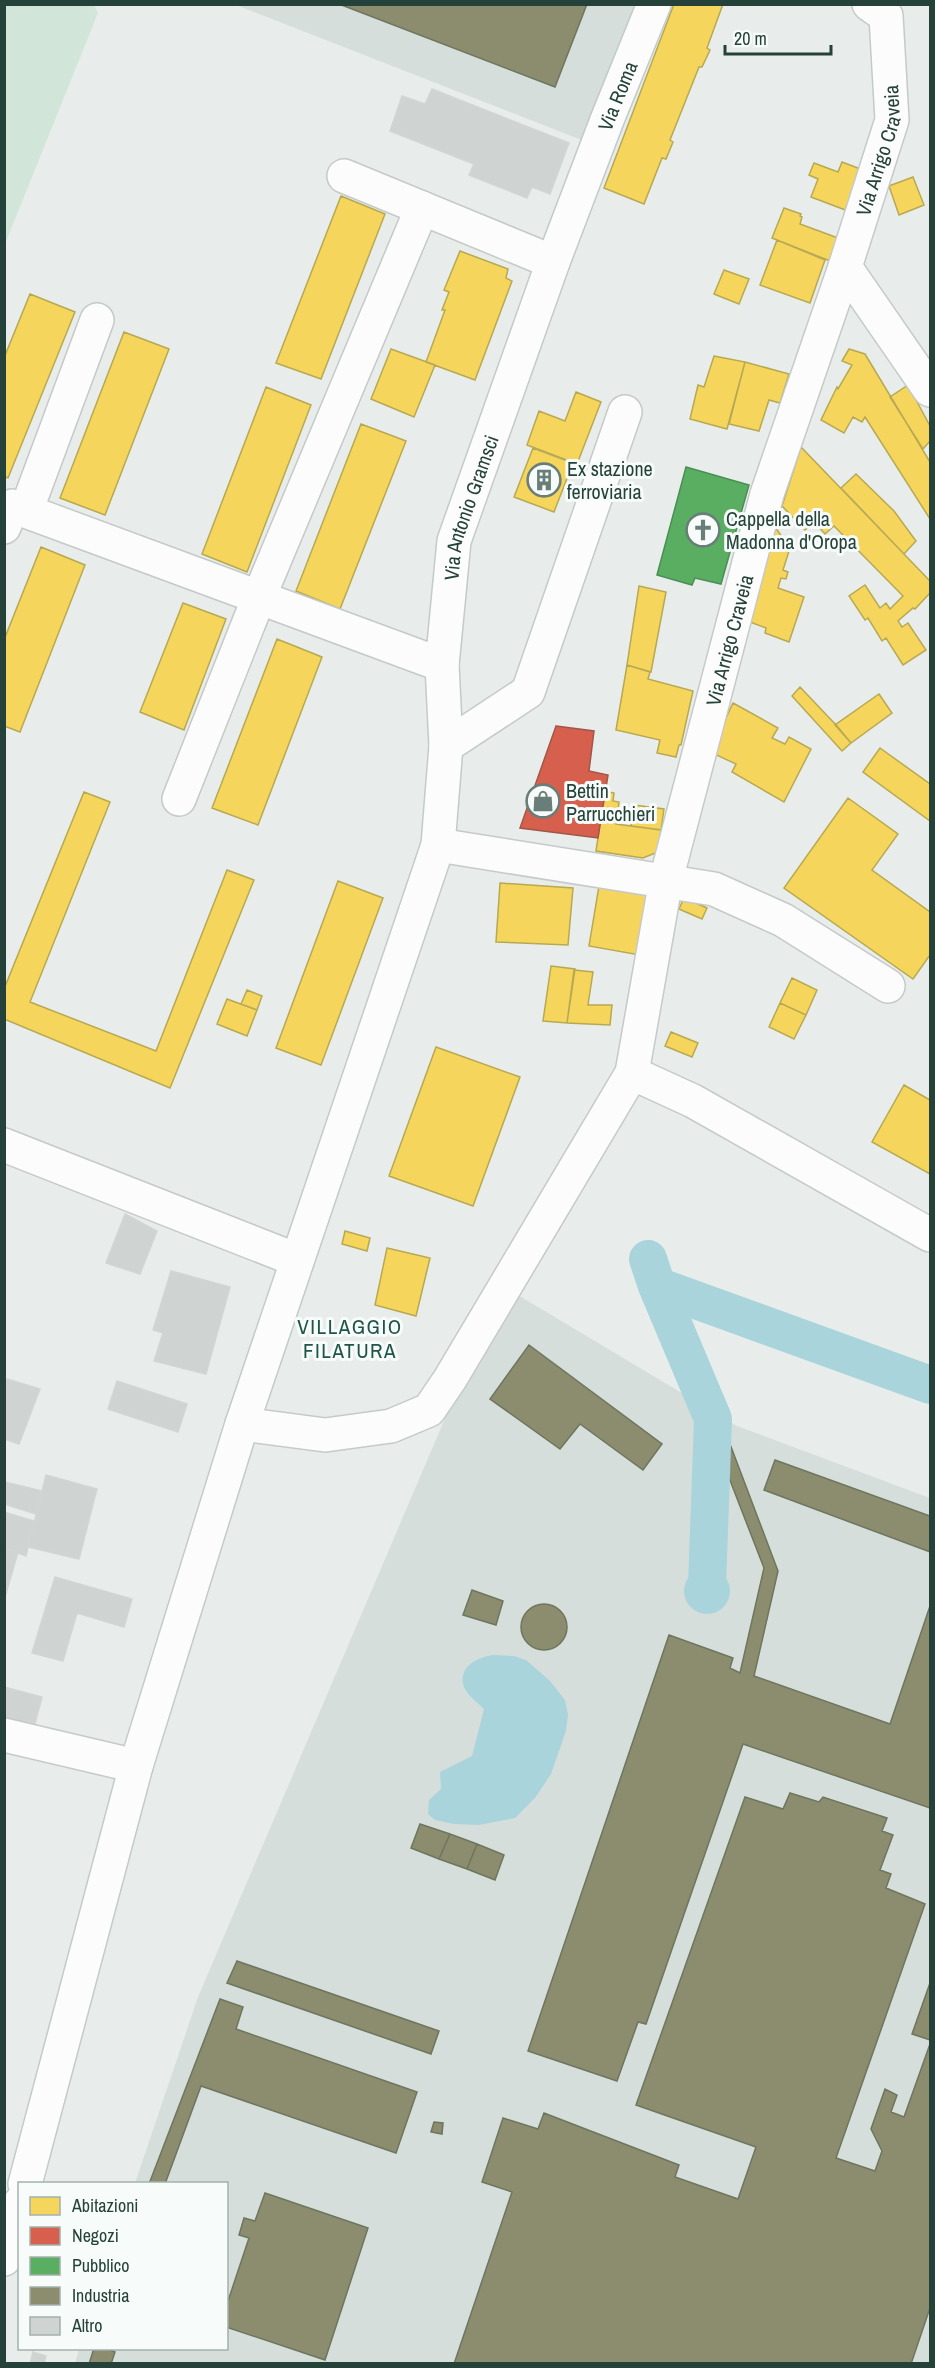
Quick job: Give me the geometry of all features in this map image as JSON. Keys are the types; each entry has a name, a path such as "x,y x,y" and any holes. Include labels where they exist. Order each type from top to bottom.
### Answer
{"street":[{"name":"Via Roma","path":"582,187 654,4"},
{"name":"Via Arrigo Craveia","path":"632,1073 666,880 767,494 845,267 892,120 878,10"},
{"path":"344,176 553,262"},
{"name":"Via Antonio Gramsci","path":"26,2182 136,1766 242,1424 438,845 446,746 442,665 454,541 582,187"},
{"path":"179,799 259,597 422,208"},
{"path":"845,267 930,390"},
{"path":"97,320 15,519 259,597 442,665"},
{"path":"446,746 528,692 625,412"},
{"path":"438,845 525,861 666,880 714,889 783,920 888,986"},
{"path":"242,1424 325,1435 391,1426 429,1410 632,1073 693,1101 930,1235"},
{"path":"4,1145 297,1260"},
{"path":"4,1735 136,1766"},
{"path":"4,2259 18,2210"}],"shaded area":[{"path":"236,5 654,5 597,146"},
{"path":"518,1295 737,1426 930,1498 930,2363 75,2364 79,2350 228,2350 228,2182 135,2182 198,1997 446,1416"}],"green space":[{"path":"5,4 94,5 98,13 5,244"}],"water":[{"path":"707,1568 723,1575 730,1591 723,1607 707,1614 691,1607 684,1591 691,1575"},
{"path":"493,1655 514,1656 526,1660 550,1681 565,1700 568,1715 566,1731 551,1774 535,1798 515,1818 479,1825 454,1824 435,1820 428,1814 429,1800 441,1789 440,1772 472,1756 484,1709 465,1690 463,1674 470,1664"}],"building: Abitazioni":[{"path":"674,4 723,4 707,48 710,50 702,67 699,67 670,140 673,142 666,159 662,158 644,204 604,188"},
{"path":"842,162 863,170 848,211 811,197 818,179 809,175 814,163 838,172"},
{"path":"913,177 924,205 899,215 889,186"},
{"path":"341,196 385,214 321,379 276,363"},
{"path":"784,208 801,214 800,224 838,238 830,261 772,238"},
{"path":"777,240 825,260 810,303 760,285"},
{"path":"460,251 508,269 506,278 512,281 475,380 426,362 445,310 442,310 449,292 444,290"},
{"path":"724,270 749,279 739,304 714,294"},
{"path":"30,294 75,312 8,478 4,476 4,358"},
{"path":"124,332 169,349 105,515 60,498"},
{"path":"391,349 435,365 414,417 371,399"},
{"path":"849,349 865,354 930,462 930,519 865,417 862,422 853,417 844,433 821,420 837,387 838,389 852,365 842,361"},
{"path":"714,356 745,362 727,429 690,419 698,385 704,387"},
{"path":"745,362 789,374 780,403 769,400 759,431 729,424"},
{"path":"908,385 930,426 930,441 923,449 890,397"},
{"path":"266,387 311,405 247,572 202,554"},
{"path":"576,392 601,402 577,464 527,445 539,411 565,421"},
{"path":"361,424 406,441 340,609 296,591"},
{"path":"801,447 930,581 930,593 915,609 913,608 898,621 902,627 908,623 926,650 903,665 886,638 882,641 868,618 865,620 849,596 865,585 880,608 886,603 890,609 903,596 834,526 825,534 814,522 805,530 782,506"},
{"name":"Ex stazione ferroviaria","path":"533,448 573,463 554,512 514,497"},
{"path":"856,474 894,511 916,541 904,554 841,488"},
{"path":"770,520 790,548 783,570 788,572 786,579 781,578 778,588 804,597 789,642 765,633 766,628 742,619"},
{"path":"41,547 85,565 20,732 4,726 4,640"},
{"path":"639,586 666,592 651,672 627,665"},
{"path":"183,603 226,619 184,730 140,712"},
{"path":"277,639 322,657 258,825 212,808"},
{"path":"627,665 650,672 648,679 693,691 681,745 679,745 676,757 657,753 660,740 616,730"},
{"path":"800,687 851,743 842,751 792,696"},
{"path":"879,694 892,713 851,743 835,725"},
{"path":"733,703 778,728 772,738 785,744 789,737 811,749 784,802 732,772 736,764 710,752"},
{"path":"880,748 930,784 930,821 863,772"},
{"path":"605,791 614,793 613,801 619,802 616,824 661,830 658,852 643,858 596,851"},
{"path":"84,792 110,802 30,1002 156,1051 227,870 254,880 170,1088 4,1019 4,989"},
{"path":"848,798 898,834 872,870 930,912 930,955 913,979 784,888"},
{"path":"634,805 664,809 661,830 631,826"},
{"path":"338,881 383,898 321,1065 276,1048"},
{"path":"500,883 573,888 568,945 496,942"},
{"path":"599,886 655,896 645,956 589,946"},
{"path":"684,898 707,908 702,919 679,909"},
{"path":"551,966 575,969 567,1023 543,1021"},
{"path":"574,970 593,972 588,1005 612,1005 610,1025 567,1023"},
{"path":"792,978 817,990 806,1015 780,1003"},
{"path":"247,990 262,996 257,1010 241,1004"},
{"path":"227,999 257,1010 247,1036 217,1024"},
{"path":"780,1003 806,1015 794,1039 769,1027"},
{"path":"671,1032 698,1043 692,1057 665,1046"},
{"path":"436,1047 520,1077 473,1206 389,1176"},
{"path":"904,1085 930,1100 930,1174 872,1142"},
{"path":"345,1231 370,1238 367,1251 342,1244"},
{"path":"387,1248 430,1258 416,1316 375,1305"}],"building: Negozi":[{"path":"556,726 594,731 589,771 608,775 598,838 520,828"}],"building: Pubblico":[{"name":"Cappella della Madonna d'Oropa","path":"686,467 749,485 721,584 695,578 692,585 657,575"}],"building: Industria":[{"path":"339,4 587,4 555,87"},
{"path":"529,1345 662,1444 643,1470 580,1424 560,1449 490,1399"},
{"path":"714,1439 730,1444 778,1571 754,1676 890,1724 930,1606 930,1808 743,1744 646,2024 638,2022 617,2081 528,2051 669,1635 733,1658 730,1668 740,1673 764,1568"},
{"path":"775,1460 930,1516 930,1552 764,1490"},
{"path":"472,1590 503,1601 496,1625 463,1615"},
{"path":"549,1604 561,1610 566,1618 566,1636 561,1644 553,1649 539,1650 527,1644 522,1636 521,1622 527,1610 535,1605"},
{"path":"790,1793 819,1802 823,1797 887,1818 882,1831 893,1835 880,1870 891,1874 886,1888 925,1904 836,2158 875,2171 882,2151 871,2129 885,2089 897,2095 891,2112 904,2117 930,2044 930,2308 911,2364 454,2364 512,2192 482,2182 503,2118 538,2129 544,2113 679,2165 675,2177 738,2199 756,2147 636,2105 745,1797 783,1809"},
{"path":"420,1824 450,1834 439,1859 411,1848"},
{"path":"450,1834 477,1844 467,1869 439,1859"},
{"path":"477,1844 504,1855 495,1880 467,1869"},
{"path":"237,1961 439,2031 431,2054 227,1983"},
{"path":"930,1983 930,2040 912,2034"},
{"path":"220,1999 243,2007 236,2029 417,2092 396,2153 201,2086 166,2182 150,2182"},
{"path":"434,2122 443,2123 442,2134 431,2132"},
{"path":"265,2193 368,2228 325,2360 228,2328 228,2301 249,2238 239,2235 244,2218 255,2221"},
{"path":"93,2350 115,2352 111,2364 89,2364"}],"building: Altro":[{"path":"432,89 569,143 550,194 532,187 527,198 469,175 474,164 390,131 402,96 425,104"},
{"path":"125,1214 157,1231 140,1274 106,1263"},
{"path":"171,1271 230,1287 206,1374 154,1361 163,1333 153,1330"},
{"path":"7,1379 40,1389 19,1444 4,1439 4,1385"},
{"path":"117,1381 187,1404 178,1432 108,1409"},
{"path":"46,1475 97,1489 79,1559 28,1547"},
{"path":"5,1482 42,1491 36,1514 4,1504"},
{"path":"4,1512 34,1521 26,1556 4,1548"},
{"path":"4,1548 18,1552 6,1594 4,1594"},
{"path":"55,1577 132,1599 124,1627 77,1613 63,1661 32,1653"},
{"path":"4,1687 42,1697 34,1728 4,1722"},
{"path":"33,2352 46,2356 44,2364 30,2364"}],"waterway":[{"path":"648,1259 657,1286 930,1385"},
{"path":"657,1286 713,1419 707,1587"}],"place":[{"name":"Ex stazione ferroviaria","path":"544,480"},
{"name":"Cappella della Madonna d'Oropa","path":"703,530"},
{"name":"Bettin Parrucchieri","path":"543,801"}],"district":[{"name":"VILLAGGIO FILATURA","path":"350,1338"}]}
